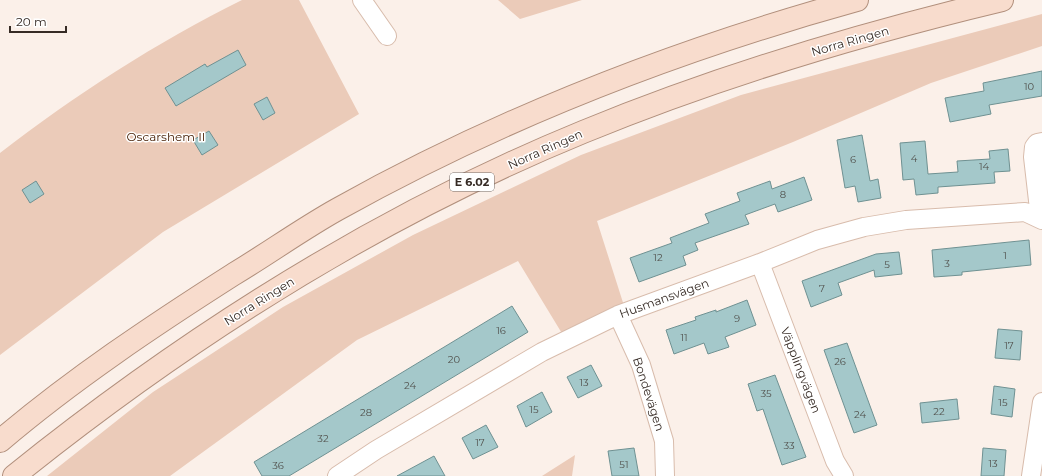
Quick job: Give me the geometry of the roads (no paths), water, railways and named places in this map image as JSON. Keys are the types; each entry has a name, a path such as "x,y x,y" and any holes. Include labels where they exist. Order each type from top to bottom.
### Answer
{"main road":[{"path":"0,441 91,371 195,299 336,210 444,153 569,97 706,46 857,0"},
{"name":"Norra Ringen","path":"14,476 69,432 131,386 250,305 351,245 458,188 583,132 720,80 861,36 1002,0"}],"street":[{"path":"362,0 387,36"},
{"path":"1036,217 1033,156 1034,147 1037,143 1042,142"},
{"name":"Husmansvägen","path":"337,476 376,450 542,352 618,315 760,263 817,240 864,227 906,220 1036,217"},
{"name":"Väpplingvägen","path":"760,263 835,461 844,476"},
{"name":"Bondevägen","path":"618,315 641,365 664,441 666,476"},
{"path":"1031,476 1042,402"}],"park label":[{"name":"Oscarshem II","path":"166,136"}]}
